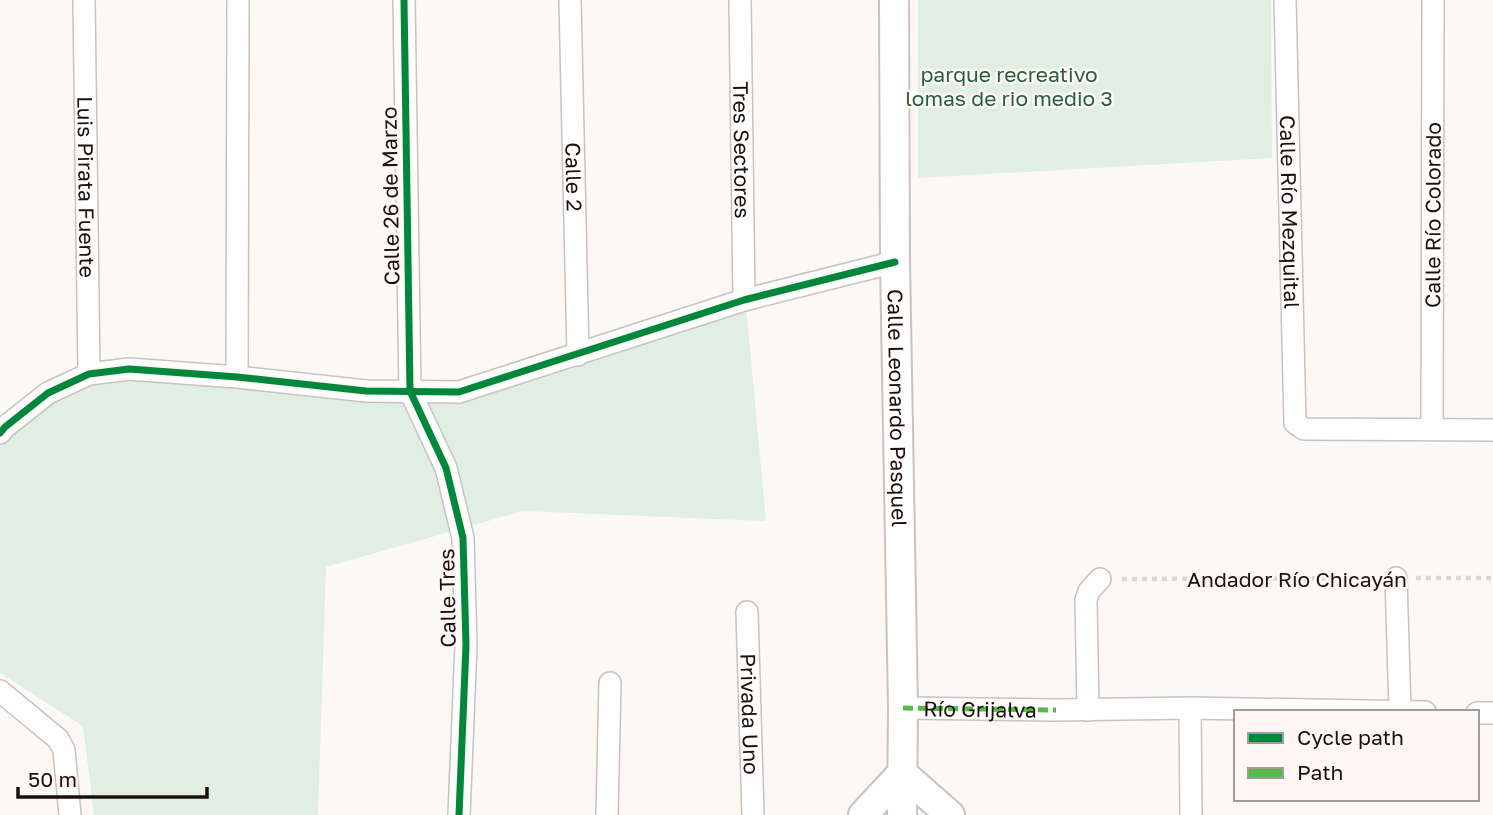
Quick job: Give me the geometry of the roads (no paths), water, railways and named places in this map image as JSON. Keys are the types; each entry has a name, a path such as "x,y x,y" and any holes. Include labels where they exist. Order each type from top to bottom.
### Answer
{"street":[{"name":"Luis Pirata Fuente","path":"83,0 89,374"},
{"path":"237,377 238,0"},
{"name":"Calle 26 de Marzo","path":"404,0 410,391"},
{"name":"Calle 2","path":"570,0 578,355"},
{"name":"Tres Sectores","path":"740,0 744,300"},
{"name":"Calle Leonardo Pasquel","path":"894,0 902,815"},
{"name":"Calle Río Mezquital","path":"1285,0 1295,423 1304,429 1432,429"},
{"name":"Calle Río Colorado","path":"1432,429 1433,0"},
{"path":"0,433 48,393 89,374 129,369 366,391 459,392 744,300 895,262"},
{"name":"Calle Tres","path":"410,391 446,468 463,538 466,645 459,815"},
{"path":"1432,429 1493,429"},
{"path":"1396,578 1400,710"},
{"path":"1088,710 1086,600 1089,591 1100,579"},
{"name":"Privada Uno","path":"747,612 753,815"},
{"path":"607,815 610,683"},
{"path":"0,691 58,739 64,750 70,815"},
{"name":"Río Grijalva","path":"903,708 1190,708"},
{"path":"1191,815 1190,708 1330,710"},
{"path":"863,815 902,773 950,815"}],"park label":[{"name":"parque recreativo lomas de rio medio 3","path":"1009,86"}]}
